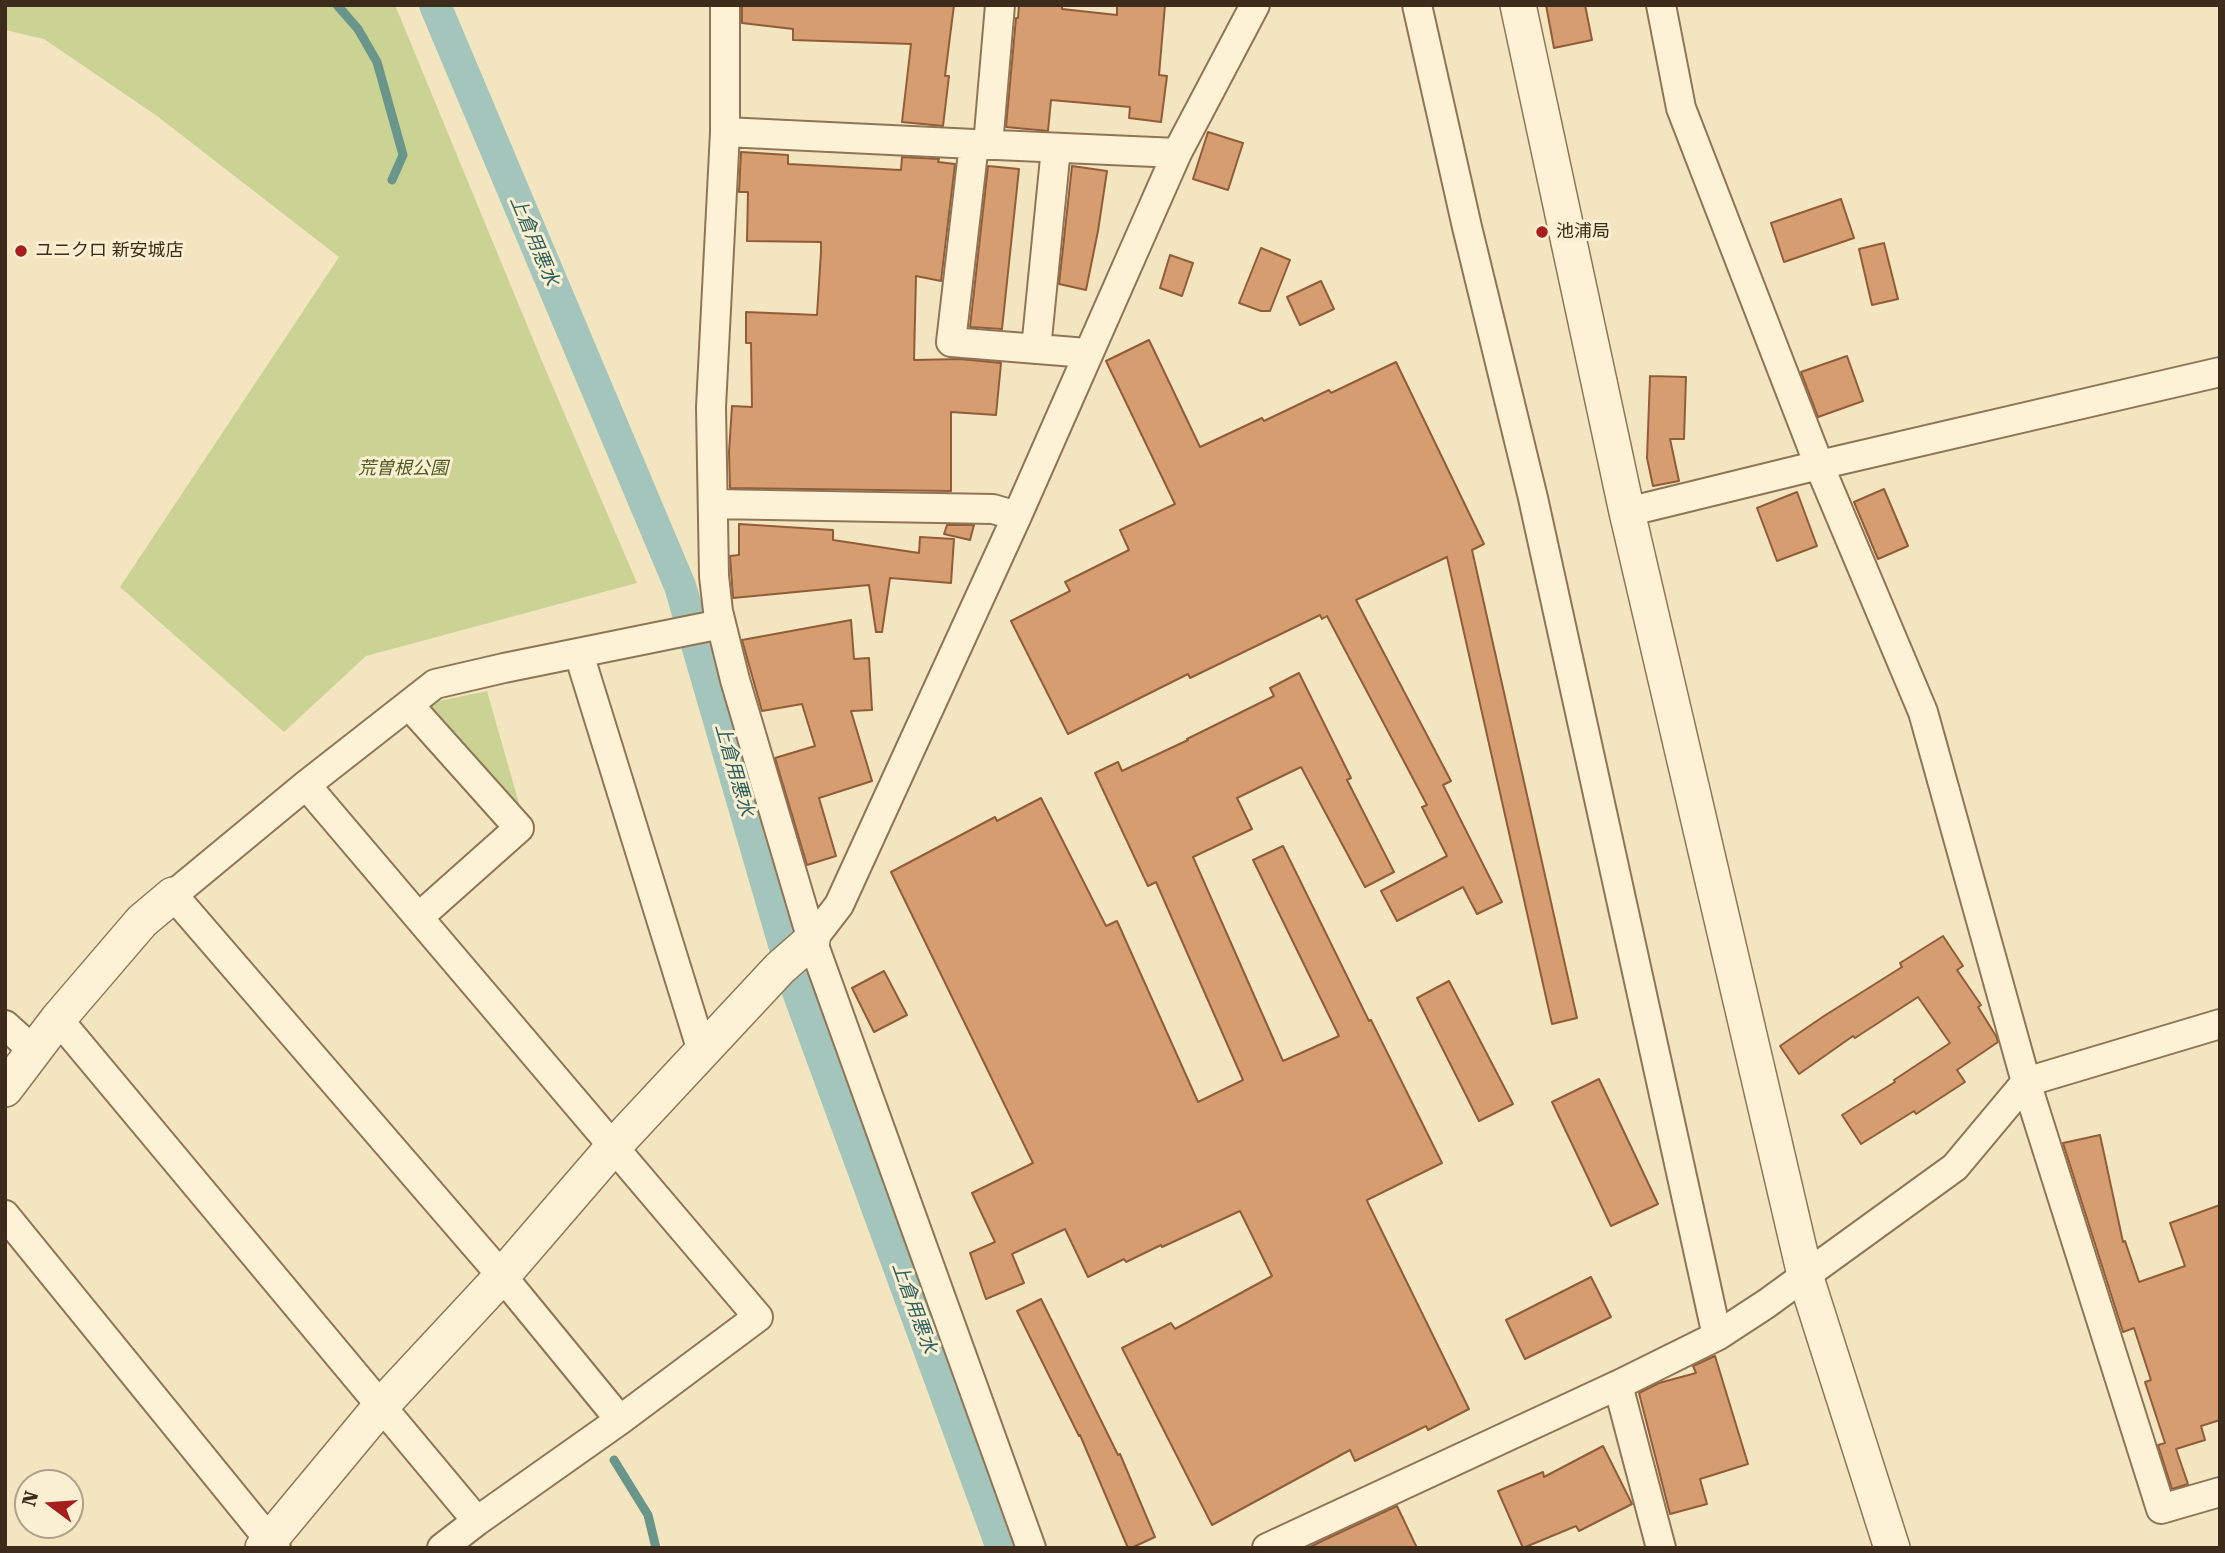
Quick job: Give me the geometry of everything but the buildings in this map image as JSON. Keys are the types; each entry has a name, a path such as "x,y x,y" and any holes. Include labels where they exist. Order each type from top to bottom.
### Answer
{"street":[{"path":"725,5 725,132 710,407 713,576 721,624 812,940 1031,1548"},
{"path":"1000,5 951,342 1087,353"},
{"path":"5,1215 270,1545 381,1406 502,1276 614,1146 780,968 812,940 839,905 1017,516 1177,153 1255,5"},
{"path":"1417,5 1467,227 1533,498 1717,1336"},
{"path":"1518,5 1627,512 1805,1275 1892,1548"},
{"path":"1661,5 1681,108 1819,465 1923,712 2026,1082 2161,1509 2220,1492"},
{"path":"725,132 1177,153"},
{"path":"1036,349 1056,148"},
{"path":"1627,512 2220,372"},
{"path":"713,504 993,509 1017,516"},
{"path":"5,1089 58,1019 142,921 306,785 435,684 721,624"},
{"path":"579,654 702,1051"},
{"path":"409,705 519,828 419,917"},
{"path":"306,785 758,1317 442,1548"},
{"path":"173,895 502,1276 620,1420"},
{"path":"58,1019 477,1521"},
{"path":"1268,1548 1717,1336 1955,1167 2026,1082 2220,1024"},
{"path":"5,1025 34,1051"},
{"path":"1618,1385 1661,1548"}],"green space":[{"name":"荒曽根公園","path":"5,5 395,5 637,583 366,656 284,732 120,587 339,257 157,116 44,39 5,30"},
{"path":"487,691 522,814 423,710 434,702"}],"waterway":[{"path":"337,5 358,29 377,62 403,155 392,180"},
{"name":"上倉用悪水","path":"435,5 680,586 797,989 1002,1548"},
{"path":"614,1460 648,1515 656,1548"}],"place":[{"name":"池浦局","path":"1542,232"},
{"name":"ユニクロ 新安城店","path":"21,251"}]}
